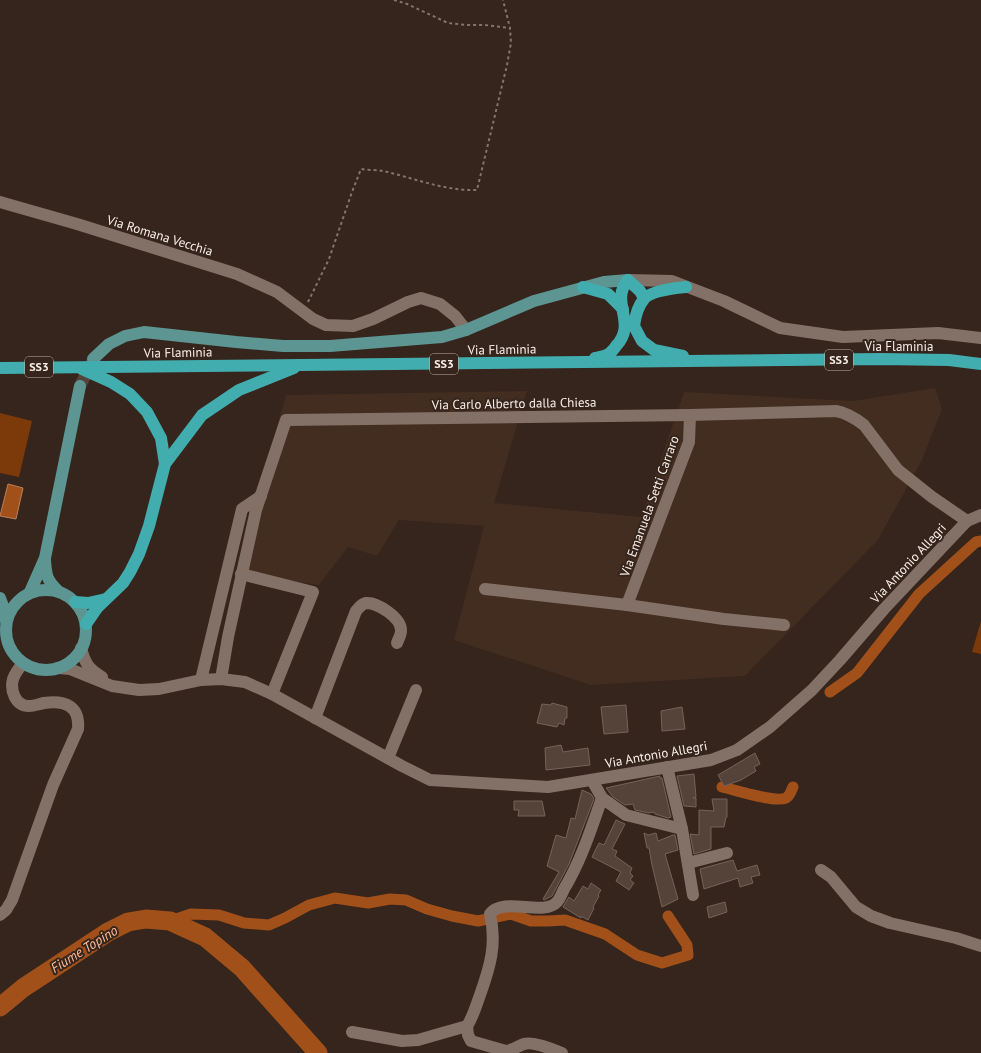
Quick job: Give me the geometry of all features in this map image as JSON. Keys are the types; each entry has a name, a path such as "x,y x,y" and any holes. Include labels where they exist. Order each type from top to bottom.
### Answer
{"highway":[{"path":"585,362 610,353 620,342 626,332 621,298 623,286 628,280 640,291 644,298"},
{"path":"686,286 660,291 644,298 636,314 634,326 642,341 654,350 678,354 697,361"},
{"path":"583,287 608,294 623,309"},
{"name":"Via Flaminia","path":"0,368 934,360 949,360 981,364"},
{"path":"86,624 106,599 123,583 130,572 139,554 149,526 165,464 202,415 239,390 303,365"},
{"path":"78,367 111,382 130,394 147,412 161,438 165,464"},
{"path":"75,602 88,603 106,599"}],"main road":[{"path":"93,359 109,344 124,336 144,332 283,346 330,346 442,337 466,330 534,301 604,282 628,280"},
{"path":"30,592 45,558 80,386"},
{"path":"45,558 46,573 49,581 58,591"},
{"path":"0,598 6,614 6,621 6,637 9,647 17,658 29,666 52,670 58,668 71,661 82,648 86,637 86,624 80,609 75,602 65,594 58,591 43,589 30,592 18,600 13,606 6,621"},
{"path":"0,595 8,599 18,600"}],"street":[{"name":"Via Romana Vecchia","path":"0,202 84,226 236,274 277,292 313,319 326,325 353,326 373,319 408,302 421,298 440,304 455,316 466,330"},
{"path":"628,280 672,282 686,286 724,301 780,328 843,337 938,333 981,338"},
{"name":"Via Carlo Alberto dalla Chiesa","path":"221,679 241,574 256,510 286,420 690,415 836,411 846,413 855,418 864,426 898,470 932,498 967,521"},
{"name":"Via Emanuela Setti Carraro","path":"627,605 689,442 690,415"},
{"path":"201,680 242,509 261,496"},
{"name":"Via Antonio Allegri","path":"140,690 160,688 201,680 221,679 245,682 272,694 430,780 548,787 712,760 737,750 770,726 812,690 884,609 967,521 981,515"},
{"path":"241,574 313,592 272,694"},
{"path":"484,589 627,605 724,619 784,624"},
{"path":"315,718 356,611 361,605 365,603 371,604 391,614 399,622 401,631 397,643"},
{"path":"82,648 87,664 92,670 103,677 140,690"},
{"path":"0,915 6,910 12,900 53,785 78,729 79,720 73,708 67,704 50,703 28,706 21,705 16,700 12,687 13,680 23,663"},
{"path":"58,668 70,669 112,686 140,690"},
{"path":"388,758 416,690"},
{"path":"667,767 682,829 693,895"},
{"path":"592,780 602,798 626,815 682,829"},
{"path":"562,1053 531,1043 525,1043 512,1050 506,1051 471,1041 468,1036 467,1026 472,1018 493,953 493,926 490,914 493,909 502,906 548,907 556,903 575,872 602,798"},
{"path":"688,863 727,853"},
{"path":"821,870 831,877 856,907 871,916 890,923 956,938 981,946"},
{"path":"352,1032 402,1041 418,1040 467,1026"}],"path":[{"path":"394,0 407,4 448,23 510,28"},
{"path":"303,312 329,259 361,169 381,171 426,184 463,190 477,190 511,43 510,28 503,0"}],"shaded area":[{"path":"935,388 942,409 922,460 878,540 745,676 591,685 454,640 484,526 399,520 377,556 348,547 319,585 235,573 286,395 527,391 494,503 641,517 684,392 853,401"},
{"path":"0,413 32,421 19,477 0,473"},
{"path":"8,484 23,488 16,519 0,516"},
{"path":"981,621 981,654 972,652"}],"building":[{"path":"552,703 567,707 567,718 565,718 564,725 559,723 557,727 537,723 542,704 551,705"},
{"path":"626,705 628,732 604,734 601,707"},
{"path":"682,707 685,729 662,731 661,711"},
{"path":"561,745 563,752 588,748 590,765 546,770 545,748"},
{"path":"755,753 760,764 754,767 756,771 741,780 724,786 718,775"},
{"path":"694,774 696,797 693,798 696,798 696,807 684,806 677,776"},
{"path":"660,776 660,778 662,778 671,817 668,818 655,814 654,812 649,813 635,810 633,804 625,805 613,797 606,788"},
{"path":"582,790 591,794 594,799 569,864 552,896 544,900 543,899 559,872 547,866 556,835 566,838 571,818 575,819"},
{"path":"712,799 727,799 727,817 724,827 711,827 711,849 694,854 690,834 699,835 699,810 714,811"},
{"path":"514,801 542,801 545,816 518,816 519,810 514,810"},
{"path":"616,820 625,824 612,849 617,851 615,856 632,868 630,873 633,876 630,880 634,883 629,890 616,881 621,872 592,857 599,843 604,845"},
{"path":"644,833 648,835 656,833 658,841 675,835 678,850 665,854 678,899 662,907 649,848 647,848"},
{"path":"733,860 737,871 757,865 760,875 751,877 753,883 740,887 738,878 704,889 700,869"},
{"path":"591,883 601,890 588,920 581,916 581,918 563,907 569,897 574,901 583,886 588,889"},
{"path":"725,902 727,912 709,918 707,907"}],"waterway":[{"path":"830,692 857,673 919,594 976,542 981,541"},
{"path":"722,787 773,799 786,798 793,787"},
{"path":"170,921 191,914 219,915 244,923 269,925 309,905 335,898 368,903 390,899 406,900 427,909 478,921 511,914 531,921 565,920 605,934 637,955 662,963 688,955 687,945 668,916"},
{"name":"Fiume Topino","path":"0,1007 23,988 108,932 128,922 146,919 170,921 205,937 242,968 318,1053"}],"tunnel":[{"path":"80,386 92,362"}]}
